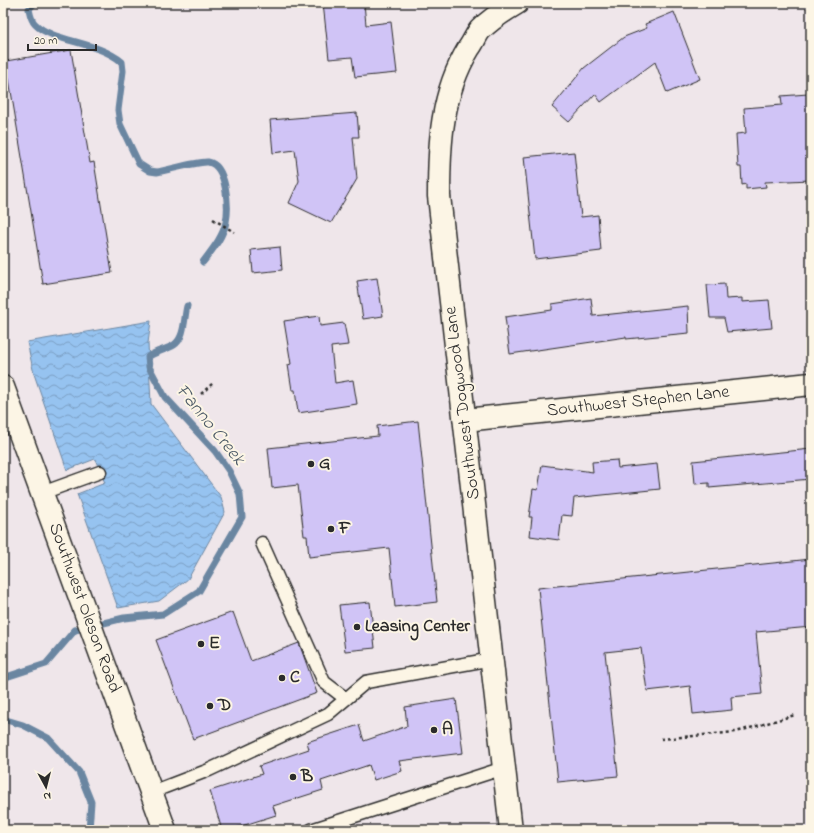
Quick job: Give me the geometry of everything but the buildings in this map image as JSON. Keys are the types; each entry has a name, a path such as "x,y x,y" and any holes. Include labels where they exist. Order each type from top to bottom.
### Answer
{"street":[{"name":"Southwest Dogwood Lane","path":"511,830 439,196 439,155 442,122 449,90 458,66 480,30 517,3"},
{"name":"Southwest Stephen Lane","path":"465,420 811,384"},
{"name":"Southwest Oleson Road","path":"3,387 165,830"}],"lane":[{"path":"42,493 100,472"},
{"path":"262,543 324,682 346,699"},
{"path":"152,792 209,770 328,714 366,682 492,659"},
{"path":"312,830 504,768"}],"path":[{"path":"213,219 234,232"},
{"path":"201,394 213,383"},
{"path":"661,739 736,732 795,715"}],"water":[{"path":"151,321 148,343 151,404 221,497 225,512 188,579 159,601 118,608 77,494 105,483 95,459 67,470 34,374 27,342"}],"waterway":[{"name":"Fanno Creek","path":"34,3 29,9 31,17 35,24 43,30 52,35 88,45 112,55 122,62 123,71 118,110 120,124 139,164 150,171 157,172 191,164 208,162 214,165 219,171 223,178 227,197 225,228 220,238 203,262"},
{"name":"Fanno Creek","path":"3,678 46,664 75,630 124,618 163,614 199,591 242,517 240,494 229,471 215,451 165,397 149,367 148,357 178,342 184,327 187,306"},
{"name":"Fanno Creek","path":"3,719 23,725 48,738 79,772 91,802 89,830"}],"place":[{"name":"G","path":"311,464"},
{"name":"F","path":"331,529"},
{"name":"Leasing Center","path":"357,627"},
{"name":"E","path":"201,644"},
{"name":"C","path":"282,678"},
{"name":"D","path":"210,706"},
{"name":"A","path":"434,730"},
{"name":"B","path":"293,777"}]}
